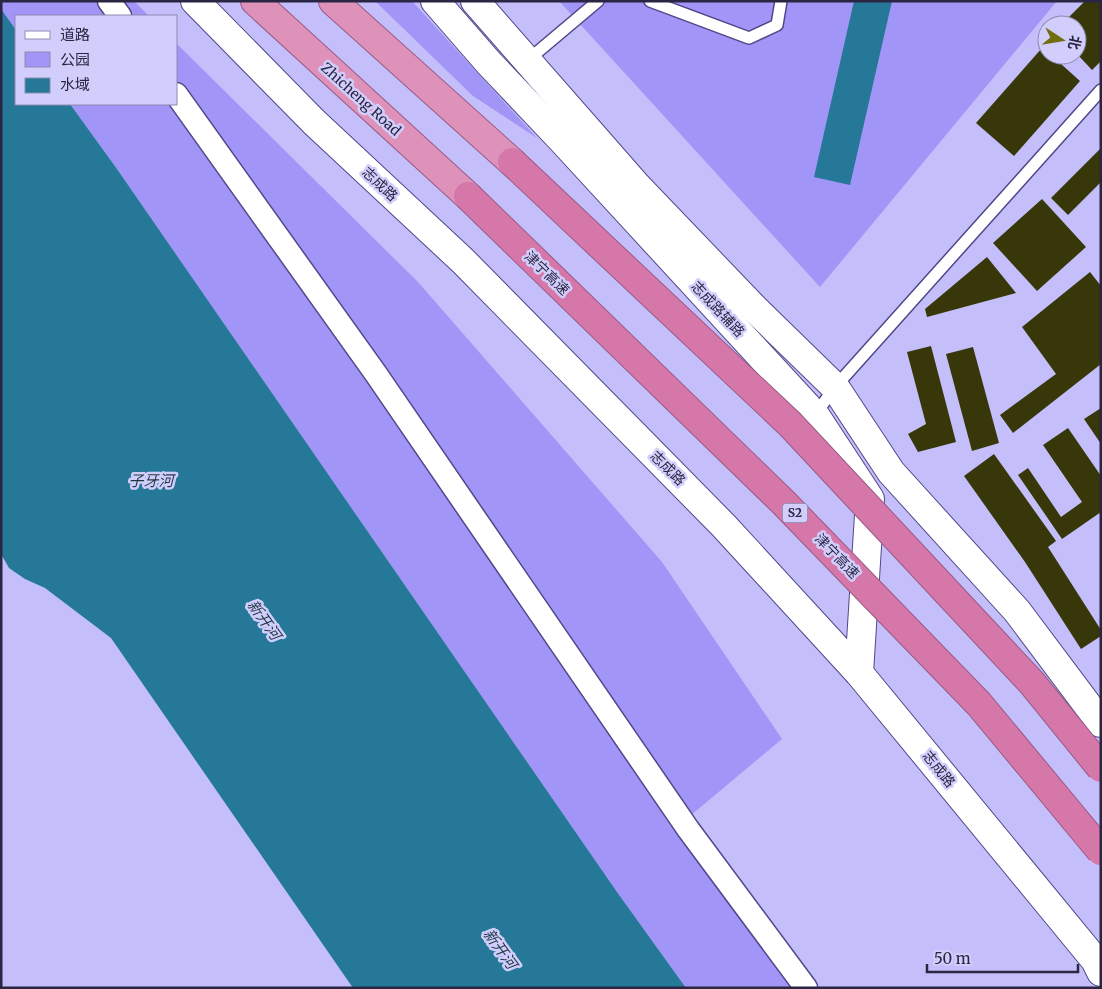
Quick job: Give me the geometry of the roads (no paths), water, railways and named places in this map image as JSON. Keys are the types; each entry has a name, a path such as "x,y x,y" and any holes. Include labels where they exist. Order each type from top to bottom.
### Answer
{"highway":[{"name":"Zhicheng Road","path":"255,1 468,196"},
{"path":"333,1 512,162 790,424 1032,683 1101,768"},
{"name":"津宁高速","path":"468,196 784,502 946,669 979,704 1101,851"}],"street":[{"path":"110,1 119,15"},
{"name":"志成路","path":"195,1 314,122 463,260 724,526 859,673 1095,960 1101,972"},
{"name":"志成路辅路","path":"435,1 488,62 815,415 870,499 859,673"},
{"path":"475,1 637,186 756,309 835,387 891,472 1017,611 1101,723"},
{"path":"178,97 376,374 688,829 806,988"}],"lane":[{"path":"528,60 598,1"},
{"path":"650,1 749,38 777,25 782,1"},
{"path":"815,415 835,387 1101,90"}],"water":[{"path":"854,1 892,1 850,185 814,177"},
{"name":"子牙河","path":"1,9 15,29 15,105 71,105 117,169 617,892 686,988 353,988 111,638 45,588 25,579 9,568 1,554"}],"water label":[{"name":"新开河","path":"264,620"},
{"name":"新开河","path":"500,949"}]}
